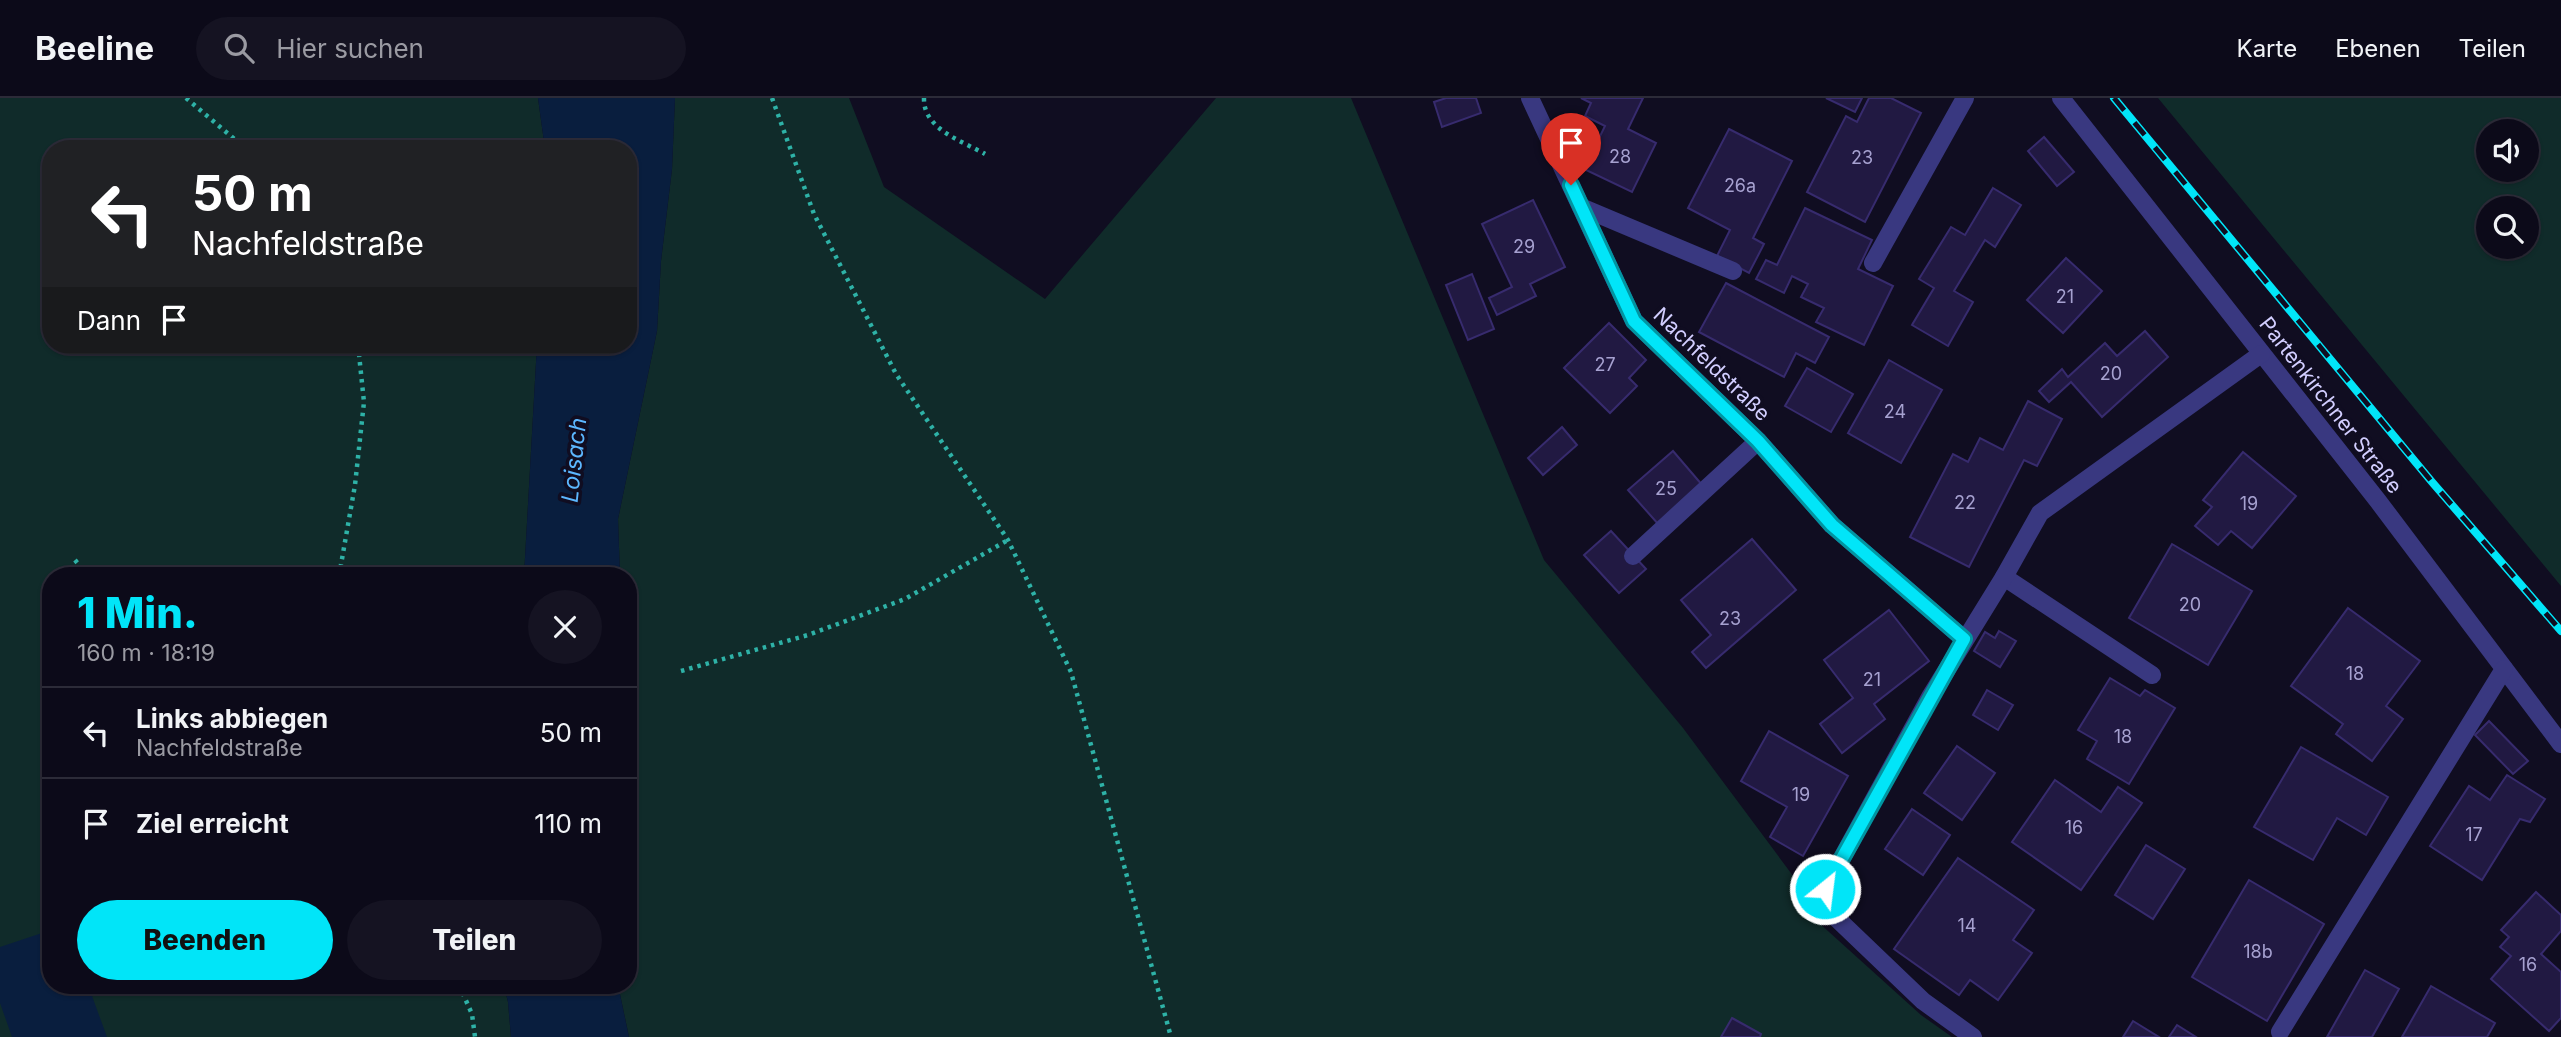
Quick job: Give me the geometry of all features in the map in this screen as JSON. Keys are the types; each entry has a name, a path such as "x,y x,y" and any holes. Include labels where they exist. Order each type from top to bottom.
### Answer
{"street":[{"name":"Nachfeldstraße","path":"1530,98 1634,321 1758,441 1832,525 1964,639"},
{"path":"1873,263 1965,98"},
{"name":"Partenkirchner Straße","path":"2061,98 2260,355 2378,501 2561,744"},
{"path":"1581,207 1733,271"},
{"path":"1973,1037 1923,1001 1830,912 1825,889 1964,639 2004,577 2040,513 2260,355"},
{"path":"1633,556 1758,441"},
{"path":"2004,577 2152,675"},
{"path":"2280,1032 2504,669"}],"path":[{"path":"186,98 235,140"},
{"path":"772,98 814,214 896,374 1008,540 1071,672 1171,1037"},
{"path":"924,98 924,106 932,124 985,154"},
{"path":"341,567 355,485 364,402 359,354"},
{"path":"681,671 808,635 905,599 1008,540"},
{"path":"75,561 80,567"},
{"path":"463,994 472,1014 475,1037"}],"green space":[{"path":"0,98 538,98 544,140 42,140 42,354 536,354 525,567 42,567 42,994 506,994 511,1037 0,1037"},
{"path":"675,98 849,98 884,187 1045,299 1216,98 1351,98 1544,560 1683,728 1808,896 1818,922 1921,1015 1952,1037 629,1037 620,994 637,994 637,567 620,567 618,519 657,331 661,261 672,169"},
{"path":"2158,98 2561,98 2561,586"}],"water":[{"name":"Loisach","path":"538,98 675,98 672,169 661,261 657,331 618,519 620,567 525,567 536,354 637,354 637,140 544,140"},
{"path":"42,933 42,994 91,994 107,1037 12,1037 0,1003 0,947"},
{"path":"506,994 620,994 629,1037 511,1037"}],"building":[{"path":"1446,98 1476,98 1481,113 1442,127 1434,102"},
{"path":"1581,98 1643,98 1628,129 1656,143 1632,192 1584,169 1605,126 1585,116 1591,103"},
{"path":"1826,98 1862,98 1855,112"},
{"path":"1869,98 1891,98 1921,113 1865,222 1807,192 1846,116 1857,122"},
{"path":"1729,129 1792,161 1753,238 1764,244 1749,273 1717,256 1730,230 1688,208"},
{"path":"2044,137 2074,172 2057,186 2028,151"},
{"path":"1993,188 2021,205 1995,247 1985,240 1954,291 1973,302 1948,346 1912,325 1934,288 1919,279 1951,227 1965,235"},
{"path":"1533,200 1565,267 1530,284 1536,296 1497,315 1489,298 1512,287 1482,224"},
{"path":"1805,208 1872,240 1858,269 1893,286 1864,345 1816,322 1824,308 1801,297 1808,284 1792,276 1784,293 1756,279 1766,260 1777,265"},
{"path":"2066,258 2102,291 2063,333 2027,300"},
{"path":"1472,274 1494,329 1468,340 1446,285"},
{"path":"1726,283 1829,337 1815,363 1796,353 1784,377 1699,332"},
{"path":"1609,323 1646,360 1629,378 1637,386 1610,413 1564,368"},
{"path":"2145,331 2168,357 2102,417 2071,382 2049,402 2039,391 2062,369 2068,377 2105,343 2117,356"},
{"path":"1889,360 1942,390 1901,463 1848,433"},
{"path":"1807,368 1853,394 1831,432 1785,406"},
{"path":"2028,401 2062,419 2037,466 2024,460 1969,567 1910,537 1953,454 1968,462 1980,438 2003,450"},
{"path":"1562,427 1577,445 1543,475 1528,458"},
{"path":"1673,451 1703,486 1659,525 1628,490"},
{"path":"2243,452 2296,496 2252,548 2231,531 2218,545 2195,526 2212,507 2203,500"},
{"path":"1611,531 1646,569 1619,593 1584,555"},
{"path":"1752,539 1796,590 1706,668 1692,652 1711,635 1681,600"},
{"path":"2172,544 2252,591 2208,665 2129,618"},
{"path":"2348,608 2420,661 2386,706 2403,719 2372,761 2336,734 2343,724 2291,686"},
{"path":"1889,610 1929,661 1874,704 1885,719 1842,753 1820,724 1853,698 1824,660"},
{"path":"1999,631 2016,641 2000,667 1974,651 1985,632 1995,638"},
{"path":"2110,678 2140,696 2145,690 2175,708 2129,784 2087,759 2097,741 2078,730"},
{"path":"1987,690 2013,705 1998,730 1973,715"},
{"path":"2489,721 2528,761 2513,774 2475,735"},
{"path":"1769,731 1848,776 1803,856 1770,837 1787,807 1741,781"},
{"path":"1957,746 1995,773 1962,820 1924,793"},
{"path":"2301,747 2388,797 2366,835 2337,818 2313,860 2254,827"},
{"path":"2507,775 2545,799 2530,822 2520,819 2482,880 2430,846 2469,786 2490,800"},
{"path":"2055,780 2101,812 2118,787 2142,803 2081,890 2012,842"},
{"path":"1912,809 1950,835 1923,875 1885,849"},
{"path":"2146,845 2185,869 2153,919 2115,895"},
{"path":"1958,858 2034,910 2013,940 2032,953 1998,1000 1970,980 1959,995 1894,949"},
{"path":"2249,880 2324,924 2267,1021 2192,977"},
{"path":"2536,892 2561,915 2561,931 2541,954 2561,972 2561,1018 2549,1031 2491,979 2511,956 2500,947 2509,937 2501,930"},
{"path":"2365,970 2399,989 2372,1037 2327,1037"},
{"path":"2431,986 2495,1023 2487,1037 2402,1037"},
{"path":"1732,1018 1761,1034 1760,1037 1721,1037"},
{"path":"2133,1021 2159,1037 2123,1037"},
{"path":"2177,1025 2196,1037 2169,1037"}],"railway":[{"path":"2114,98 2432,482 2561,631"}],"route":[{"path":"1571,185 1634,321 1758,441 1832,525 1964,639 1825,889"}]}
